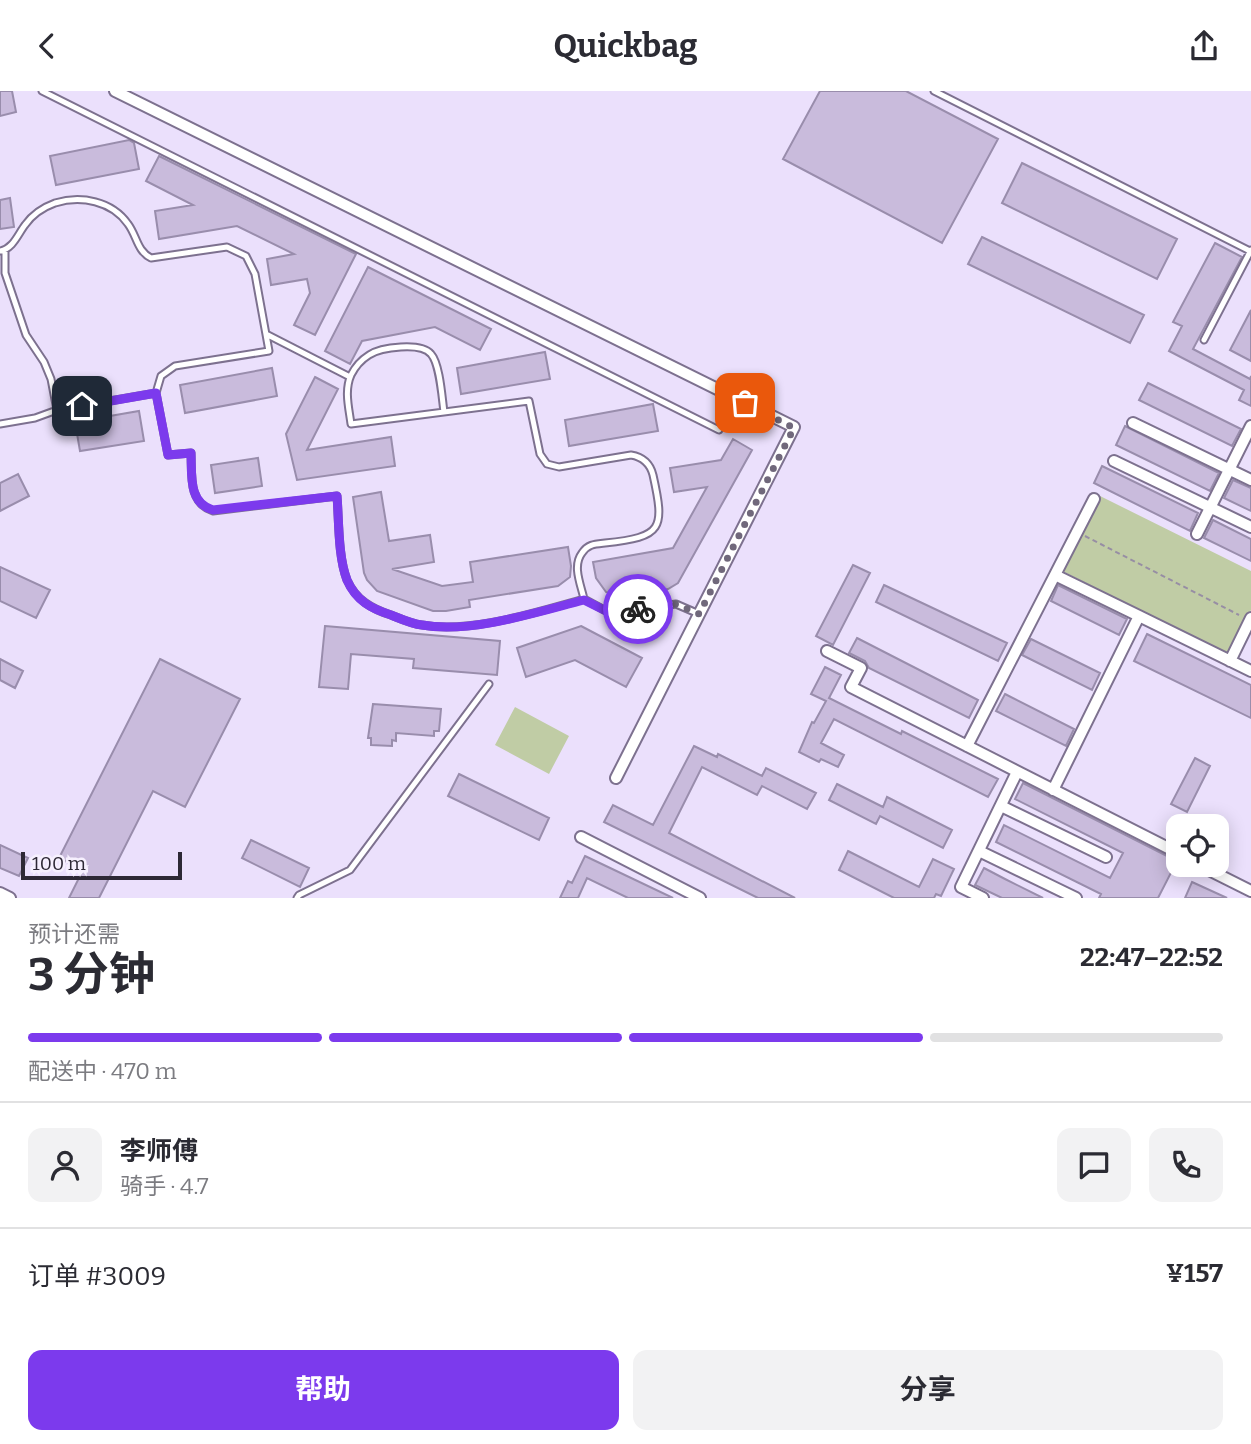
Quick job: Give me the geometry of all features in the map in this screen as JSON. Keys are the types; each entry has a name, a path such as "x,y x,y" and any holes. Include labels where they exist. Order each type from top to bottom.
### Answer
{"street":[{"path":"115,91 794,428 616,778"},
{"path":"1133,423 1251,480"},
{"path":"1197,534 1251,426"},
{"path":"1114,461 1251,527"},
{"path":"967,746 1094,499"},
{"path":"1055,575 1251,671"},
{"path":"1053,790 1139,617"},
{"path":"1230,661 1250,619"},
{"path":"827,651 861,669 851,687 1166,847"},
{"path":"955,898 1017,772"},
{"path":"1001,806 1107,857"},
{"path":"581,837 700,898"},
{"path":"979,851 1076,898"},
{"path":"1223,877 1251,891"},
{"path":"961,887 984,898"},
{"path":"0,893 10,898"}],"lane":[{"path":"42,91 719,430"},
{"path":"934,91 1251,251 1205,340"},
{"path":"57,410 51,379 44,362 26,335 5,273 3,250 16,239 25,224 38,212 70,199 92,200 111,208 127,222 141,251 151,258 228,247 246,257 255,274 269,351 175,366 161,376 156,393 168,455 191,453 193,491 200,504 213,510 337,496 343,562 347,580 357,596 371,608 421,625 451,627 507,619 584,600 610,613 676,604 699,614"},
{"path":"266,334 350,377"},
{"path":"444,412 434,359 425,348 411,346 370,353 358,363 350,377 347,393 351,424 444,412 529,401 540,454 547,464 559,467 631,455 638,456 649,465 660,515 657,526 649,534 597,543 584,550 579,556 577,571 584,600"},
{"path":"0,424 35,418 57,410 156,393"},
{"path":"298,898 299,895 350,870 489,684"}],"path":[{"path":"1077,532 1250,619"}],"green space":[{"path":"1092,492 1251,571 1251,610 1228,654 1054,567"},
{"path":"515,707 569,736 549,774 495,745"}],"building":[{"path":"0,91 12,91 16,112 0,116"},
{"path":"820,91 906,91 998,139 942,243 783,159"},
{"path":"129,140 134,143 139,169 56,185 50,156"},
{"path":"159,156 356,254 315,335 294,325 310,293 307,279 271,285 267,259 294,254 237,226 159,239 155,211 193,205 146,181"},
{"path":"1022,163 1177,239 1157,279 1002,203"},
{"path":"10,198 14,227 0,229 0,200"},
{"path":"982,237 1144,315 1130,343 968,264"},
{"path":"1215,243 1242,257 1193,349 1250,379 1251,376 1251,406 1239,400 1244,390 1169,351 1182,326 1173,322"},
{"path":"368,267 491,329 480,350 435,327 362,341 350,364 325,351"},
{"path":"1251,310 1251,361 1230,350"},
{"path":"545,352 550,379 461,394 457,368"},
{"path":"272,368 277,396 185,413 180,385"},
{"path":"315,377 338,389 307,450 391,437 395,466 297,480 286,434"},
{"path":"1148,383 1241,429 1232,446 1139,400"},
{"path":"653,404 658,431 569,446 565,420"},
{"path":"139,411 144,441 80,451 75,422"},
{"path":"1125,426 1219,473 1210,491 1116,445"},
{"path":"733,439 752,450 678,583 668,589 622,598 606,592 596,578 593,562 673,548 707,487 674,492 670,468 721,460"},
{"path":"258,458 262,486 215,493 211,465"},
{"path":"1102,466 1198,513 1190,531 1094,483"},
{"path":"18,474 29,496 0,511 0,483"},
{"path":"1233,480 1251,488 1251,511 1224,498"},
{"path":"381,492 389,541 430,535 434,562 392,569 442,586 473,582 470,562 568,547 570,577 558,586 469,600 470,607 446,611 433,611 377,591 364,573 353,497"},
{"path":"1213,520 1251,539 1251,561 1204,538"},
{"path":"853,565 870,573 833,645 816,636"},
{"path":"0,567 50,590 36,618 0,601"},
{"path":"884,585 1007,643 998,661 876,602"},
{"path":"1058,585 1127,619 1119,635 1051,601"},
{"path":"325,626 500,641 497,675 413,668 414,659 351,654 348,689 319,687"},
{"path":"581,626 642,658 626,687 575,660 526,677 517,648"},
{"path":"1147,634 1251,685 1251,718 1134,661"},
{"path":"857,638 978,700 969,718 869,668 865,661 849,653"},
{"path":"1031,639 1100,673 1092,690 1022,655"},
{"path":"0,659 23,671 15,688 0,680"},
{"path":"160,659 240,699 185,807 153,791 99,898 69,898 83,870 59,858"},
{"path":"825,667 841,675 829,698 998,779 988,797 834,719 821,743 844,755 838,767 821,759 819,762 799,752 812,722 814,723 826,701 811,694"},
{"path":"1005,694 1074,729 1066,746 996,711"},
{"path":"373,704 441,709 439,731 434,731 434,736 396,733 396,741 392,740 392,746 371,745 371,738 368,738"},
{"path":"694,746 717,757 718,754 762,776 766,768 816,793 807,809 762,786 757,795 702,767 669,833 795,898 758,898 604,822 613,805 653,825"},
{"path":"1195,758 1210,766 1187,812 1171,804"},
{"path":"459,774 549,818 539,840 448,796"},
{"path":"1023,783 1166,855 1166,877 1169,877 1158,898 1099,898 1101,894 996,842 1004,825 1110,878 1123,853 1015,799"},
{"path":"837,784 883,807 887,797 952,830 943,848 880,816 876,824 829,800"},
{"path":"251,840 309,868 300,887 242,858"},
{"path":"0,845 28,858 19,876 0,868"},
{"path":"848,851 919,887 933,859 954,869 941,896 936,894 934,898 894,898 839,870"},
{"path":"585,856 673,898 628,898 587,878 578,898 560,898 568,881 572,883"},
{"path":"984,868 1043,898 1002,898 975,885"},
{"path":"1192,882 1227,898 1185,898"}],"way so far":[{"path":"638,609 676,604 699,614 794,428 745,403"}],"route":[{"path":"82,406 156,393 168,455 191,453 193,491 195,498 206,508 213,510 337,496 347,580 357,596 371,608 421,625 451,627 507,619 584,600 610,613 638,609"}]}
